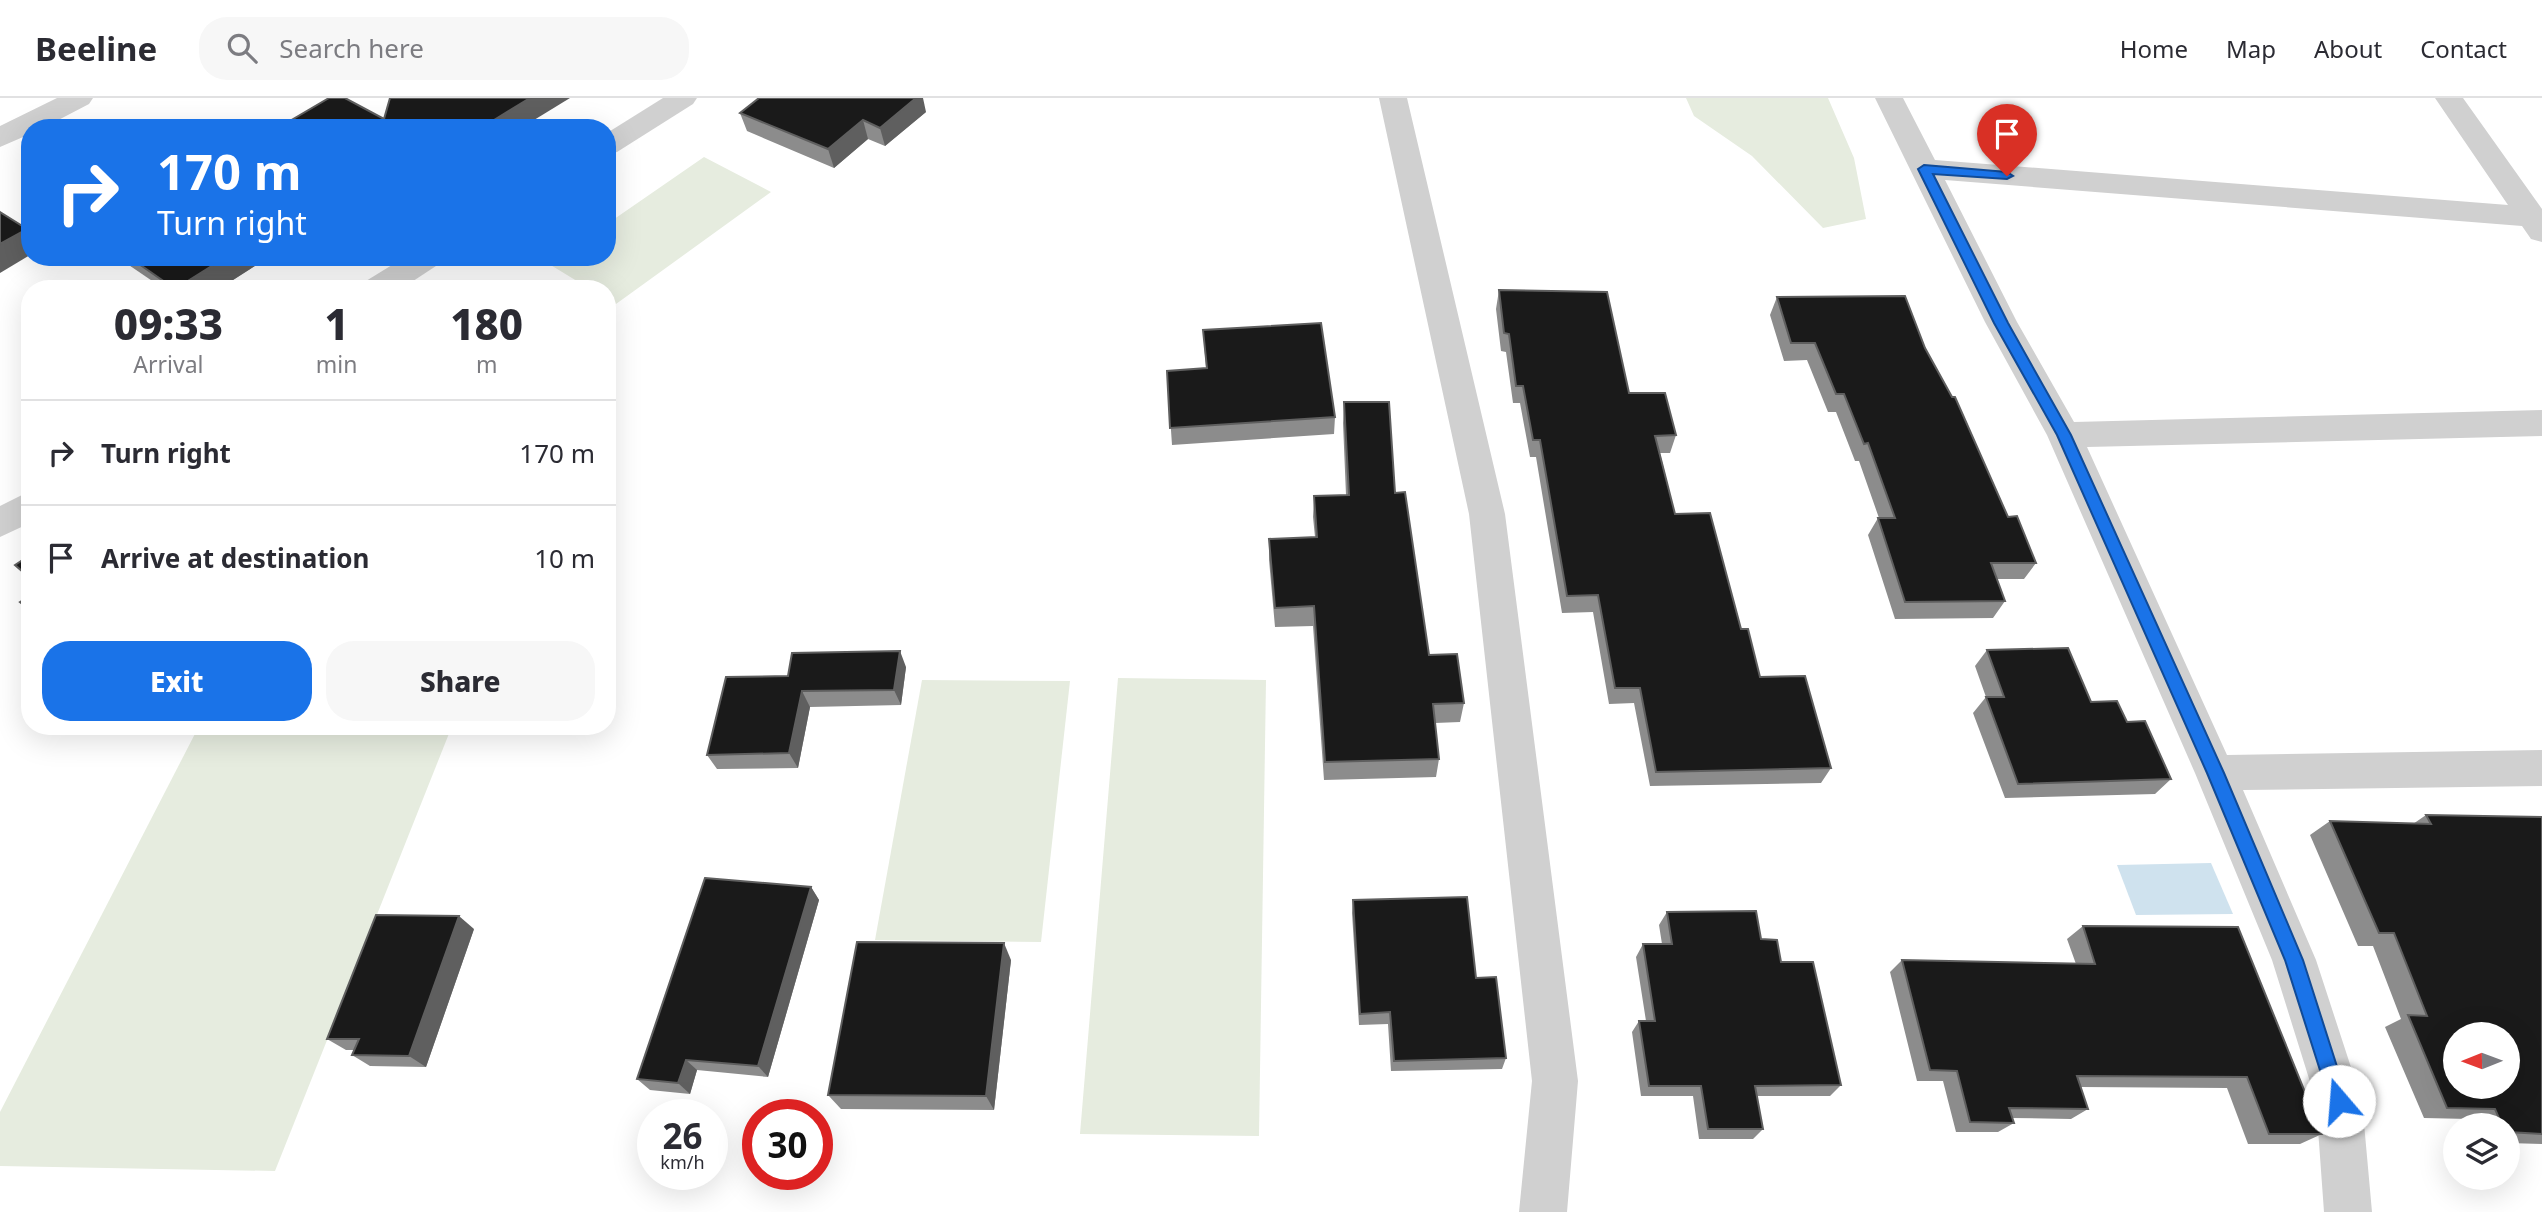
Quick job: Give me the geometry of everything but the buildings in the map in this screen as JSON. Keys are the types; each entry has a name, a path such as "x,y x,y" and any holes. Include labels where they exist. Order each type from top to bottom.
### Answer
{"street":[{"path":"38,119 79,98"},
{"path":"616,139 683,98"},
{"path":"1393,98 1487,514 1555,1081 1543,1212"},
{"path":"1889,98 2001,323 2064,435 2216,773 2294,960 2339,1101 2348,1212"},
{"path":"2449,98 2536,224"},
{"path":"0,138 21,127"},
{"path":"1924,169 2536,224"},
{"path":"391,280 414,266"},
{"path":"2064,435 2542,423"},
{"path":"0,523 21,510"},
{"path":"2216,773 2542,768"}],"shaded area":[{"path":"1686,98 1828,98 1854,158 1866,219 1823,228 1752,156 1694,116"},
{"path":"704,157 771,192 616,304 616,280 575,280 552,266 616,266 616,218"},
{"path":"1118,678 1266,680 1259,1136 1080,1134"},
{"path":"922,680 1070,681 1041,942 875,940"},
{"path":"194,735 448,735 275,1171 0,1166 0,1112"}],"water":[{"path":"2211,863 2233,914 2136,915 2117,865"}],"route":[{"path":"2007,176 1924,169 2001,323 2064,435 2216,773 2294,960 2339,1101"}]}
